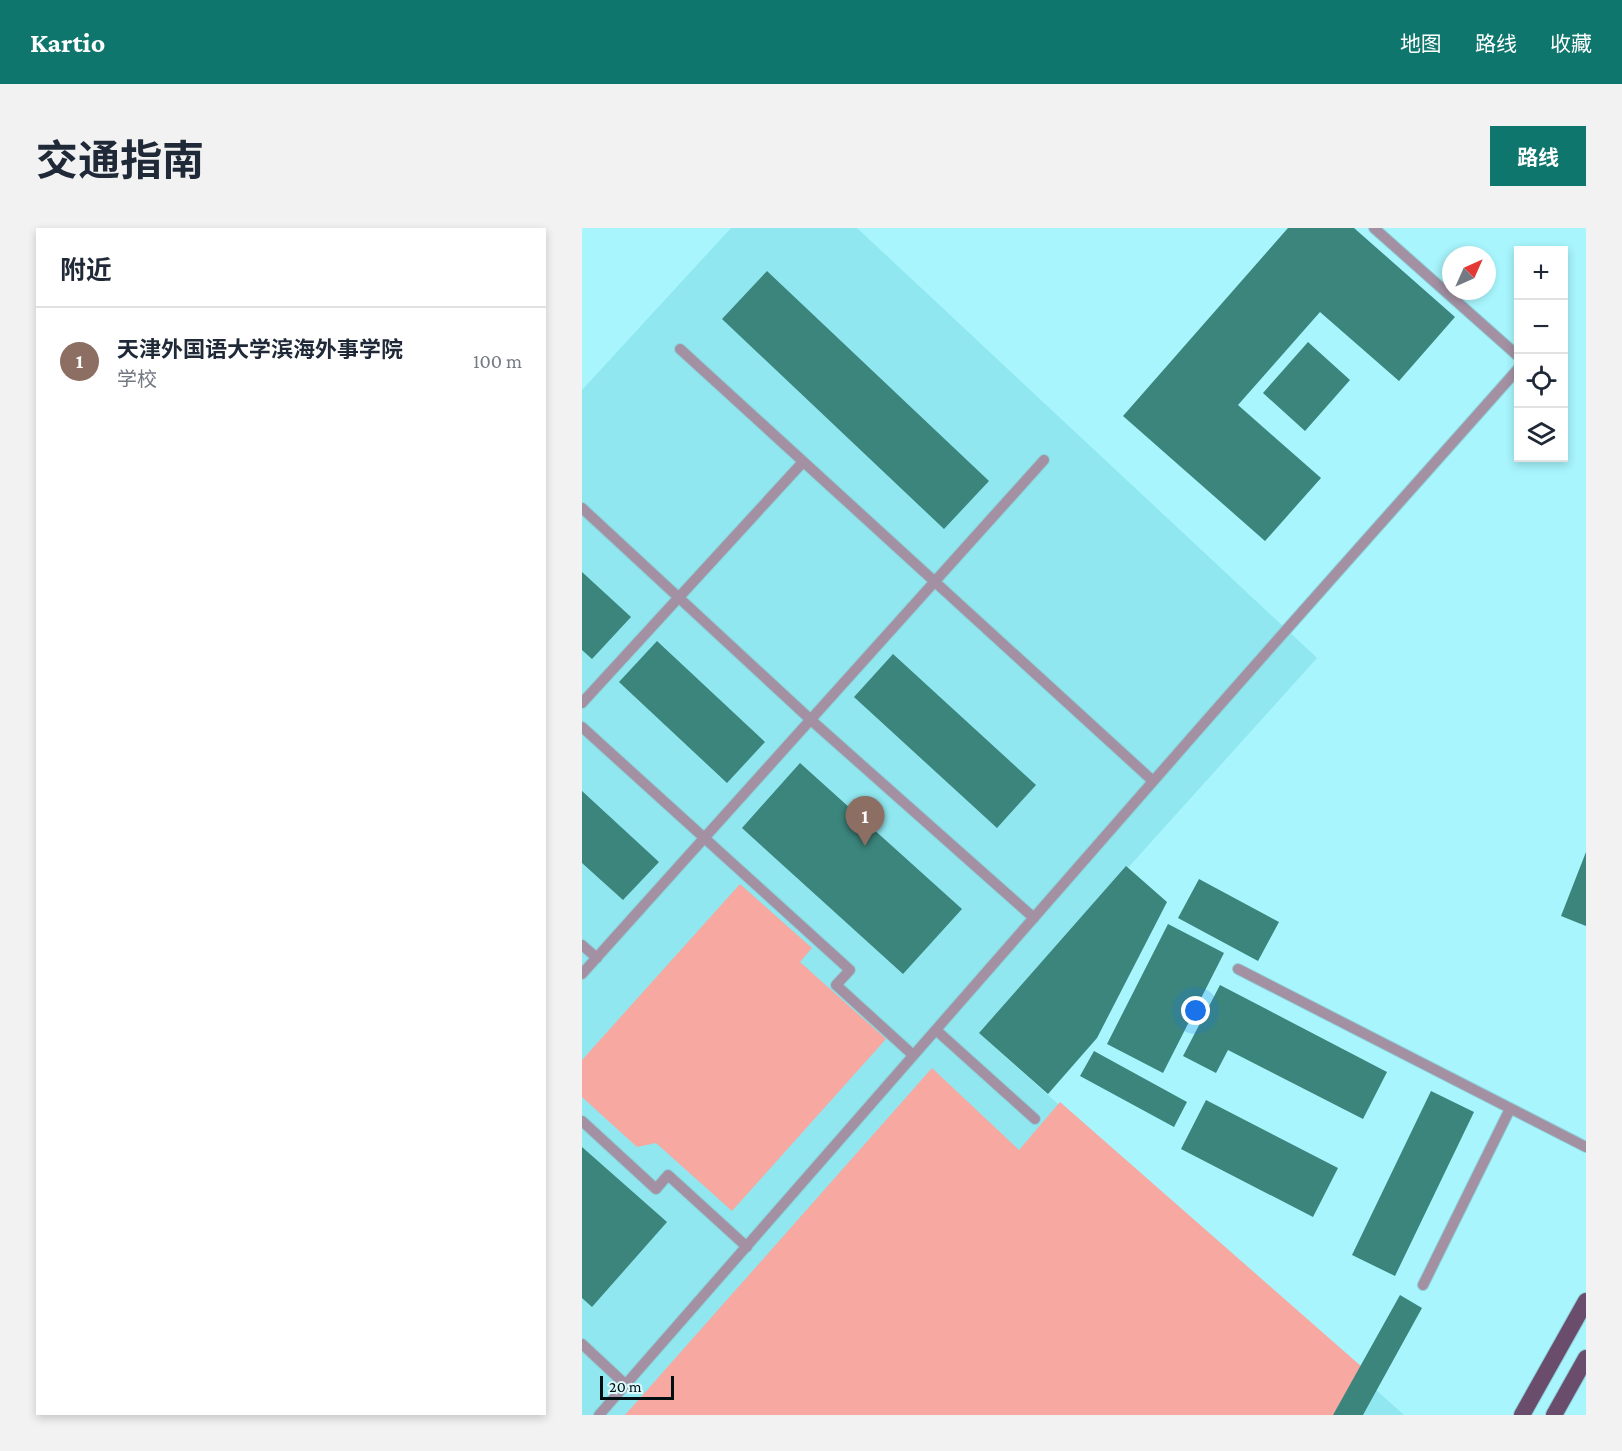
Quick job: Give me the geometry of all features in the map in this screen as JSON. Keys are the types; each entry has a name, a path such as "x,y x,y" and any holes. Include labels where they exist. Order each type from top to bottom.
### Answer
{"main road":[{"path":"1522,1415 1586,1302"},
{"path":"1554,1415 1586,1358"}],"lane":[{"path":"1374,228 1516,354"},
{"path":"680,349 1153,781"},
{"path":"599,1415 1153,781 1514,374"},
{"path":"582,974 1044,460"},
{"path":"582,703 803,462"},
{"path":"582,508 811,720 1034,918"},
{"path":"582,727 850,970 836,985 913,1055"},
{"path":"582,945 597,958"},
{"path":"1238,969 1586,1148"},
{"path":"936,1030 1035,1119"},
{"path":"1423,1285 1510,1108"},
{"path":"582,1121 656,1189 668,1175 747,1246"},
{"path":"582,1344 626,1384"}],"shaded area":[{"path":"731,228 857,228 1317,658 979,1033 1404,1415 582,1415 582,390"},
{"path":"740,884 812,948 800,962 886,1039 732,1211 656,1143 637,1147 582,1097 582,1060"},
{"path":"932,1068 1019,1150 1060,1102 1362,1367 1333,1415 625,1415"}],"building":[{"path":"1288,228 1354,228 1455,317 1399,381 1320,312 1238,405 1321,478 1265,541 1123,416"},
{"path":"767,271 989,481 944,529 722,319"},
{"path":"1308,342 1350,380 1305,431 1263,393"},
{"path":"582,572 631,617 592,659 582,650"},
{"path":"657,641 765,742 727,783 619,682"},
{"path":"893,654 1036,785 997,828 854,697"},
{"path":"800,763 962,909 903,974 742,828"},
{"path":"582,791 659,862 623,900 582,863"},
{"path":"1586,852 1586,926 1561,916"},
{"path":"1126,866 1167,902 1097,1038 1048,1094 979,1033"},
{"path":"1199,879 1279,922 1258,961 1178,918"},
{"path":"1168,924 1224,953 1163,1073 1107,1044"},
{"path":"1220,985 1387,1072 1363,1119 1228,1050 1216,1073 1183,1056"},
{"path":"1094,1051 1187,1102 1174,1127 1080,1076"},
{"path":"1431,1091 1474,1112 1395,1276 1352,1255"},
{"path":"1206,1100 1338,1168 1313,1217 1181,1149"},
{"path":"582,1147 667,1222 592,1307 582,1298"},
{"path":"1400,1295 1422,1308 1363,1415 1333,1415"}],"place":[{"name":"天津外国语大学滨海外事学院","path":"865,846"}]}
